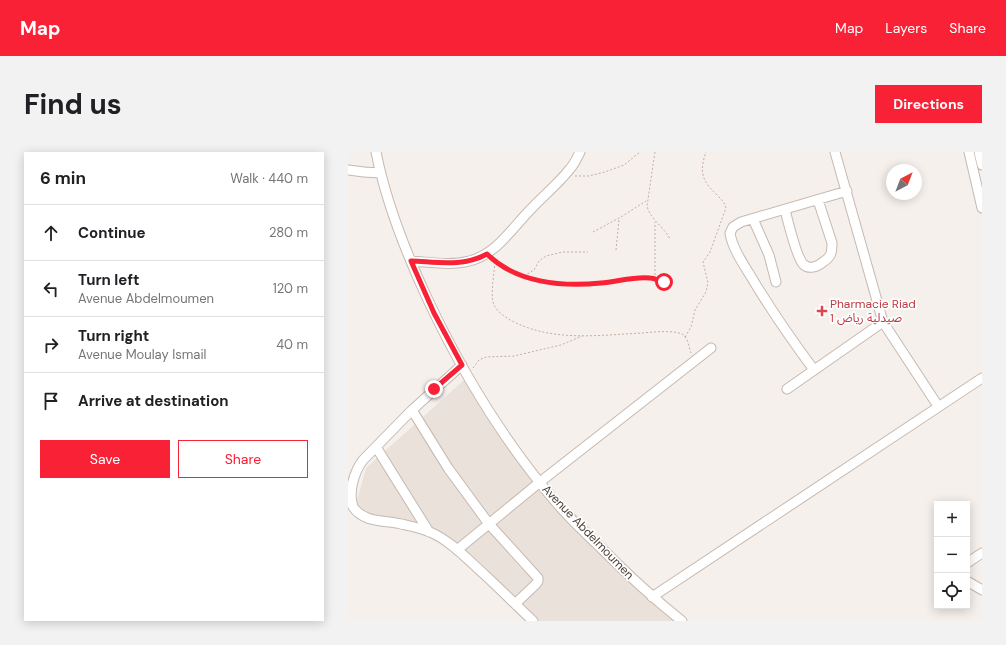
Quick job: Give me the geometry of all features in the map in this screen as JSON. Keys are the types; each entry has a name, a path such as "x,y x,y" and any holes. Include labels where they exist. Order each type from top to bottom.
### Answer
{"street":[{"name":"Avenue Abdelmoumen","path":"376,152 380,173 401,236 434,313 462,365 500,428 556,502 582,530 652,597 682,621"},
{"path":"411,261 456,263 468,261 487,254 566,174 580,152"},
{"path":"835,152 883,322 938,406"},
{"path":"969,152 982,208"},
{"path":"979,152 982,165"},
{"path":"348,170 380,173"},
{"path":"814,370 761,294 735,248 730,236 731,228 741,222 753,218 847,191"},
{"path":"785,210 802,263 812,267 821,264 831,255 832,250 832,244 818,200"},
{"path":"753,218 769,255 776,282"},
{"path":"787,389 883,322"},
{"path":"457,550 540,482 711,348"},
{"path":"462,365 412,410 357,468 351,484 350,500 354,508 370,519 401,524 429,532 457,550 533,621"},
{"path":"652,597 982,378"},
{"path":"412,410 448,468 489,524 538,580 536,584 515,604"},
{"path":"376,447 429,532"},
{"path":"970,561 982,553"},
{"path":"970,583 982,590"}],"path":[{"path":"566,174 582,176 605,172 624,165 640,152"},
{"path":"654,152 646,200 648,210 655,222 665,231 670,239"},
{"path":"685,337 691,327 695,310 706,292 708,283 703,262 710,252 726,208 724,202 704,178 702,168 705,152"},
{"path":"593,232 619,218 646,200"},
{"path":"616,250 619,218"},
{"path":"655,222 655,279"},
{"path":"524,276 534,270 539,261 546,256 563,252 588,252"},
{"path":"487,254 509,271 538,281 585,284 646,278 664,282"},
{"path":"496,262 492,290 493,302 498,311 519,324 545,333 582,336 656,332 676,333 685,337 693,362"},
{"path":"468,375 479,360 486,357 514,356 561,345 582,336"}],"shaded area":[{"path":"464,380 548,486 660,598 688,621 533,621 458,552 402,520 377,518 355,508 366,468"}],"place":[{"name":"Pharmacie Riad 1 صيدلية رياض","path":"822,311"}],"route":[{"path":"434,389 462,365 434,313 411,261 456,263 468,261 487,254 509,271 538,281 585,284 652,278 664,282"}]}
